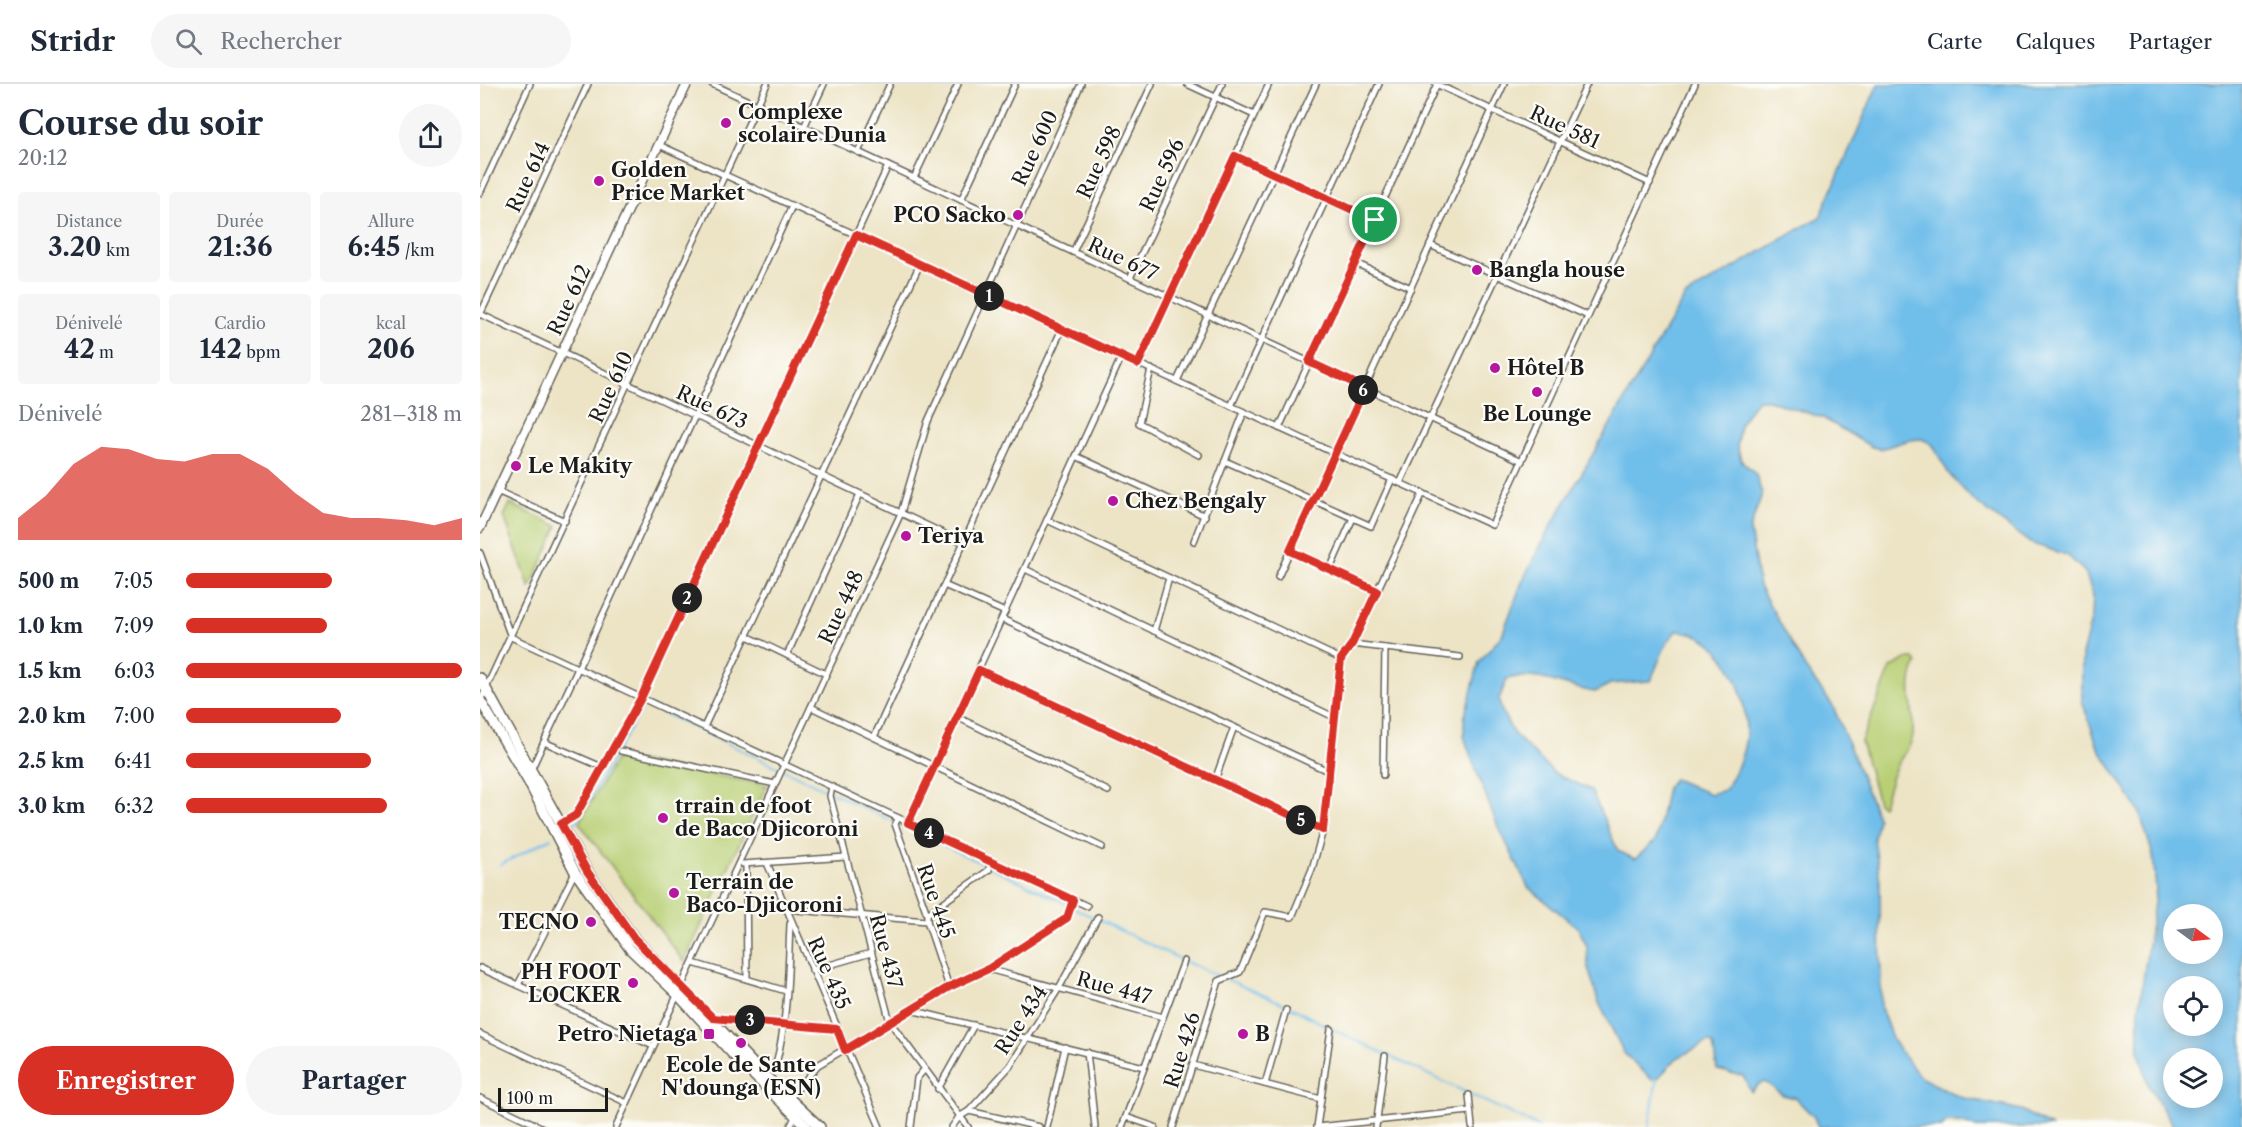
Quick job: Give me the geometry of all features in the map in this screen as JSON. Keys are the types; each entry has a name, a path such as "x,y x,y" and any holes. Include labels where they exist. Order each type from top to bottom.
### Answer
{"main road":[{"path":"480,678 587,871 634,938 680,991 705,1027 798,1112 820,1127"},
{"path":"480,701 528,781 575,872 630,949 713,1018 759,1070 790,1098 807,1127"}],"street":[{"path":"480,193 530,84"},
{"name":"Rue 614","path":"480,314 588,84"},
{"name":"Rue 612","path":"480,528 687,84"},
{"name":"Rue 677","path":"712,84 1522,461"},
{"name":"Rue 610","path":"480,701 488,690 767,84"},
{"path":"804,127 824,84"},
{"path":"858,152 890,84"},
{"path":"914,178 958,84"},
{"path":"961,200 1015,84"},
{"name":"Rue 600","path":"1016,225 1081,84"},
{"name":"Rue 598","path":"1073,252 1152,84"},
{"path":"1188,84 1254,115"},
{"name":"Rue 596","path":"1130,278 1222,84"},
{"path":"1138,364 1269,84"},
{"path":"1177,381 1316,84"},
{"path":"1231,406 1379,84"},
{"path":"1279,428 1437,84"},
{"name":"Rue 581","path":"1437,84 1650,183"},
{"path":"1278,577 1504,84"},
{"path":"1400,483 1587,84"},
{"path":"658,145 1492,525 1695,84"},
{"path":"1235,156 1375,220"},
{"path":"561,824 576,815 641,698 888,166"},
{"path":"531,770 792,206"},
{"name":"Rue 448","path":"616,1127 901,513 928,422 1016,225"},
{"path":"1430,245 1588,316"},
{"path":"1355,263 1411,288"},
{"path":"704,727 920,264"},
{"name":"Rue 673","path":"480,314 964,543"},
{"path":"874,737 1062,329"},
{"path":"908,823 1122,356"},
{"path":"1151,369 1138,423 1199,455"},
{"path":"1194,541 1244,412"},
{"path":"1076,456 1204,516"},
{"path":"1225,461 1371,526 1392,479"},
{"path":"497,490 565,521"},
{"path":"787,655 860,494"},
{"path":"979,670 1323,830 1341,659 1352,644 1423,494"},
{"path":"1330,569 1353,518"},
{"path":"1047,520 1341,659"},
{"path":"1290,551 1377,591"},
{"path":"480,553 512,637 784,764 831,791 896,821 908,823 1087,906"},
{"path":"1025,569 1334,717"},
{"path":"1154,631 1169,578"},
{"path":"944,585 1005,612"},
{"path":"1002,619 1328,771"},
{"path":"747,636 826,674"},
{"path":"1352,644 1460,657"},
{"path":"1383,775 1385,648"},
{"path":"480,719 494,701"},
{"path":"811,707 1102,848"},
{"path":"957,717 1108,791"},
{"path":"1215,780 1234,727"},
{"path":"544,742 602,767"},
{"path":"621,751 775,784"},
{"name":"Rue 437","path":"831,791 890,1022 924,1071 968,1127"},
{"name":"Rue 445","path":"896,821 949,987"},
{"name":"Rue 426","path":"1173,1127 1220,980 1240,972 1265,912 1292,917 1312,869 1323,830"},
{"path":"739,862 746,865 846,857"},
{"path":"785,909 927,918 989,870 990,861"},
{"name":"Rue 435","path":"767,863 790,922 880,1127"},
{"path":"746,865 747,979"},
{"path":"518,985 575,872"},
{"path":"790,1098 818,1065 949,987 988,969 1067,918 1073,900"},
{"name":"Rue 434","path":"952,1127 959,1117 969,1111 1011,1065 1059,988 1098,918"},
{"path":"759,1070 776,1064 784,1022 790,922"},
{"path":"812,970 871,953"},
{"path":"1122,1127 1184,961"},
{"path":"693,963 786,991"},
{"path":"480,968 653,1046"},
{"name":"Rue 447","path":"988,969 1163,1017"},
{"path":"910,1010 1029,1037 1144,1067"},
{"path":"1265,1084 1286,1010"},
{"path":"713,1018 784,1022 837,1029"},
{"path":"938,1089 974,1025"},
{"path":"1331,1029 1317,1127 1376,1124 1470,1111"},
{"path":"480,1034 627,1103"},
{"path":"1047,1127 1065,1047"},
{"path":"1087,1052 1095,1127"},
{"path":"1376,1124 1385,1056"},
{"path":"1193,1065 1321,1099"},
{"path":"911,1127 917,1078 924,1071"},
{"path":"1469,1095 1472,1127"},
{"path":"480,1098 538,1126"},
{"path":"969,1111 1039,1127"},
{"path":"790,1127 798,1112"},
{"path":"1126,1117 1155,1127"}],"green space":[{"path":"510,504 558,526 530,588 504,516"},
{"path":"1905,659 1914,659 1917,663 1911,680 1913,735 1911,744 1894,772 1882,806 1878,803 1861,741 1891,668"},
{"name":"Terrain de Baco-Djicoroni","path":"617,757 767,785 684,962 579,823"}],"water":[{"path":"1878,84 2242,84 2242,1127 2174,1127 2149,1087 2139,1052 2139,1009 2156,889 2153,855 2139,811 2098,747 2082,701 2082,655 2092,617 2093,595 2085,572 2067,555 2030,543 1973,500 1949,474 1932,444 1922,439 1909,440 1881,449 1872,447 1823,418 1768,400 1759,400 1752,406 1740,424 1737,445 1741,460 1756,475 1762,494 1750,529 1759,586 1806,669 1833,706 1878,818 1874,838 1880,881 1881,1008 1893,1041 1920,1077 1960,1097 2021,1110 2051,1127 1976,1127 1960,1122 1946,1122 1942,1127 1818,1127 1814,1117 1795,1098 1783,1095 1765,1082 1759,1084 1751,1092 1743,1076 1717,1070 1713,1044 1708,1042 1677,1058 1658,1078 1651,1079 1624,1053 1598,1001 1588,967 1587,946 1578,928 1528,887 1496,822 1464,736 1464,719 1479,662 1502,635 1522,582 1547,533 1685,296 1820,217","holes":["1676,631 1693,634 1707,641 1729,665 1742,697 1746,730 1744,746 1725,790 1710,794 1674,779 1667,787 1656,840 1635,859 1618,851 1591,790 1554,773 1513,733 1501,709 1499,699 1507,679 1518,677 1540,678 1595,692 1610,684 1650,681 1664,648"]}],"waterway":[{"path":"567,828 577,821 644,704 1068,904"},
{"path":"500,865 551,838"},
{"path":"1074,908 1184,961 1291,1007 1330,1028 1539,1127"},
{"path":"1649,1127 1657,1077"}],"place":[{"name":"Complexe scolaire Dunia","path":"726,123"},
{"name":"Golden Price Market","path":"599,181"},
{"name":"PCO Sacko","path":"1018,215"},
{"name":"Bangla house","path":"1477,270"},
{"name":"Hôtel B","path":"1495,368"},
{"name":"Be Lounge","path":"1537,392"},
{"name":"Le Makity","path":"516,466"},
{"name":"Chez Bengaly","path":"1113,501"},
{"name":"Teriya","path":"906,536"},
{"name":"trrain de foot de Baco Djicoroni","path":"663,818"},
{"name":"Terrain de Baco-Djicoroni","path":"674,893"},
{"name":"TECNO","path":"591,922"},
{"name":"PH FOOT LOCKER","path":"633,983"},
{"name":"Petro Nietaga","path":"709,1034"},
{"name":"B","path":"1243,1034"},
{"name":"Ecole de Sante N'dounga (ESN)","path":"741,1043"}],"route":[{"path":"1235,156 1375,220 1309,362 1365,388 1290,551 1377,591 1352,644 1341,659 1323,830 979,670 908,823 1073,900 1067,918 988,969 949,987 845,1050 837,1029 784,1022 713,1018 634,938 587,871 561,824 576,815 641,698 856,235 1138,364 1235,156"}]}
